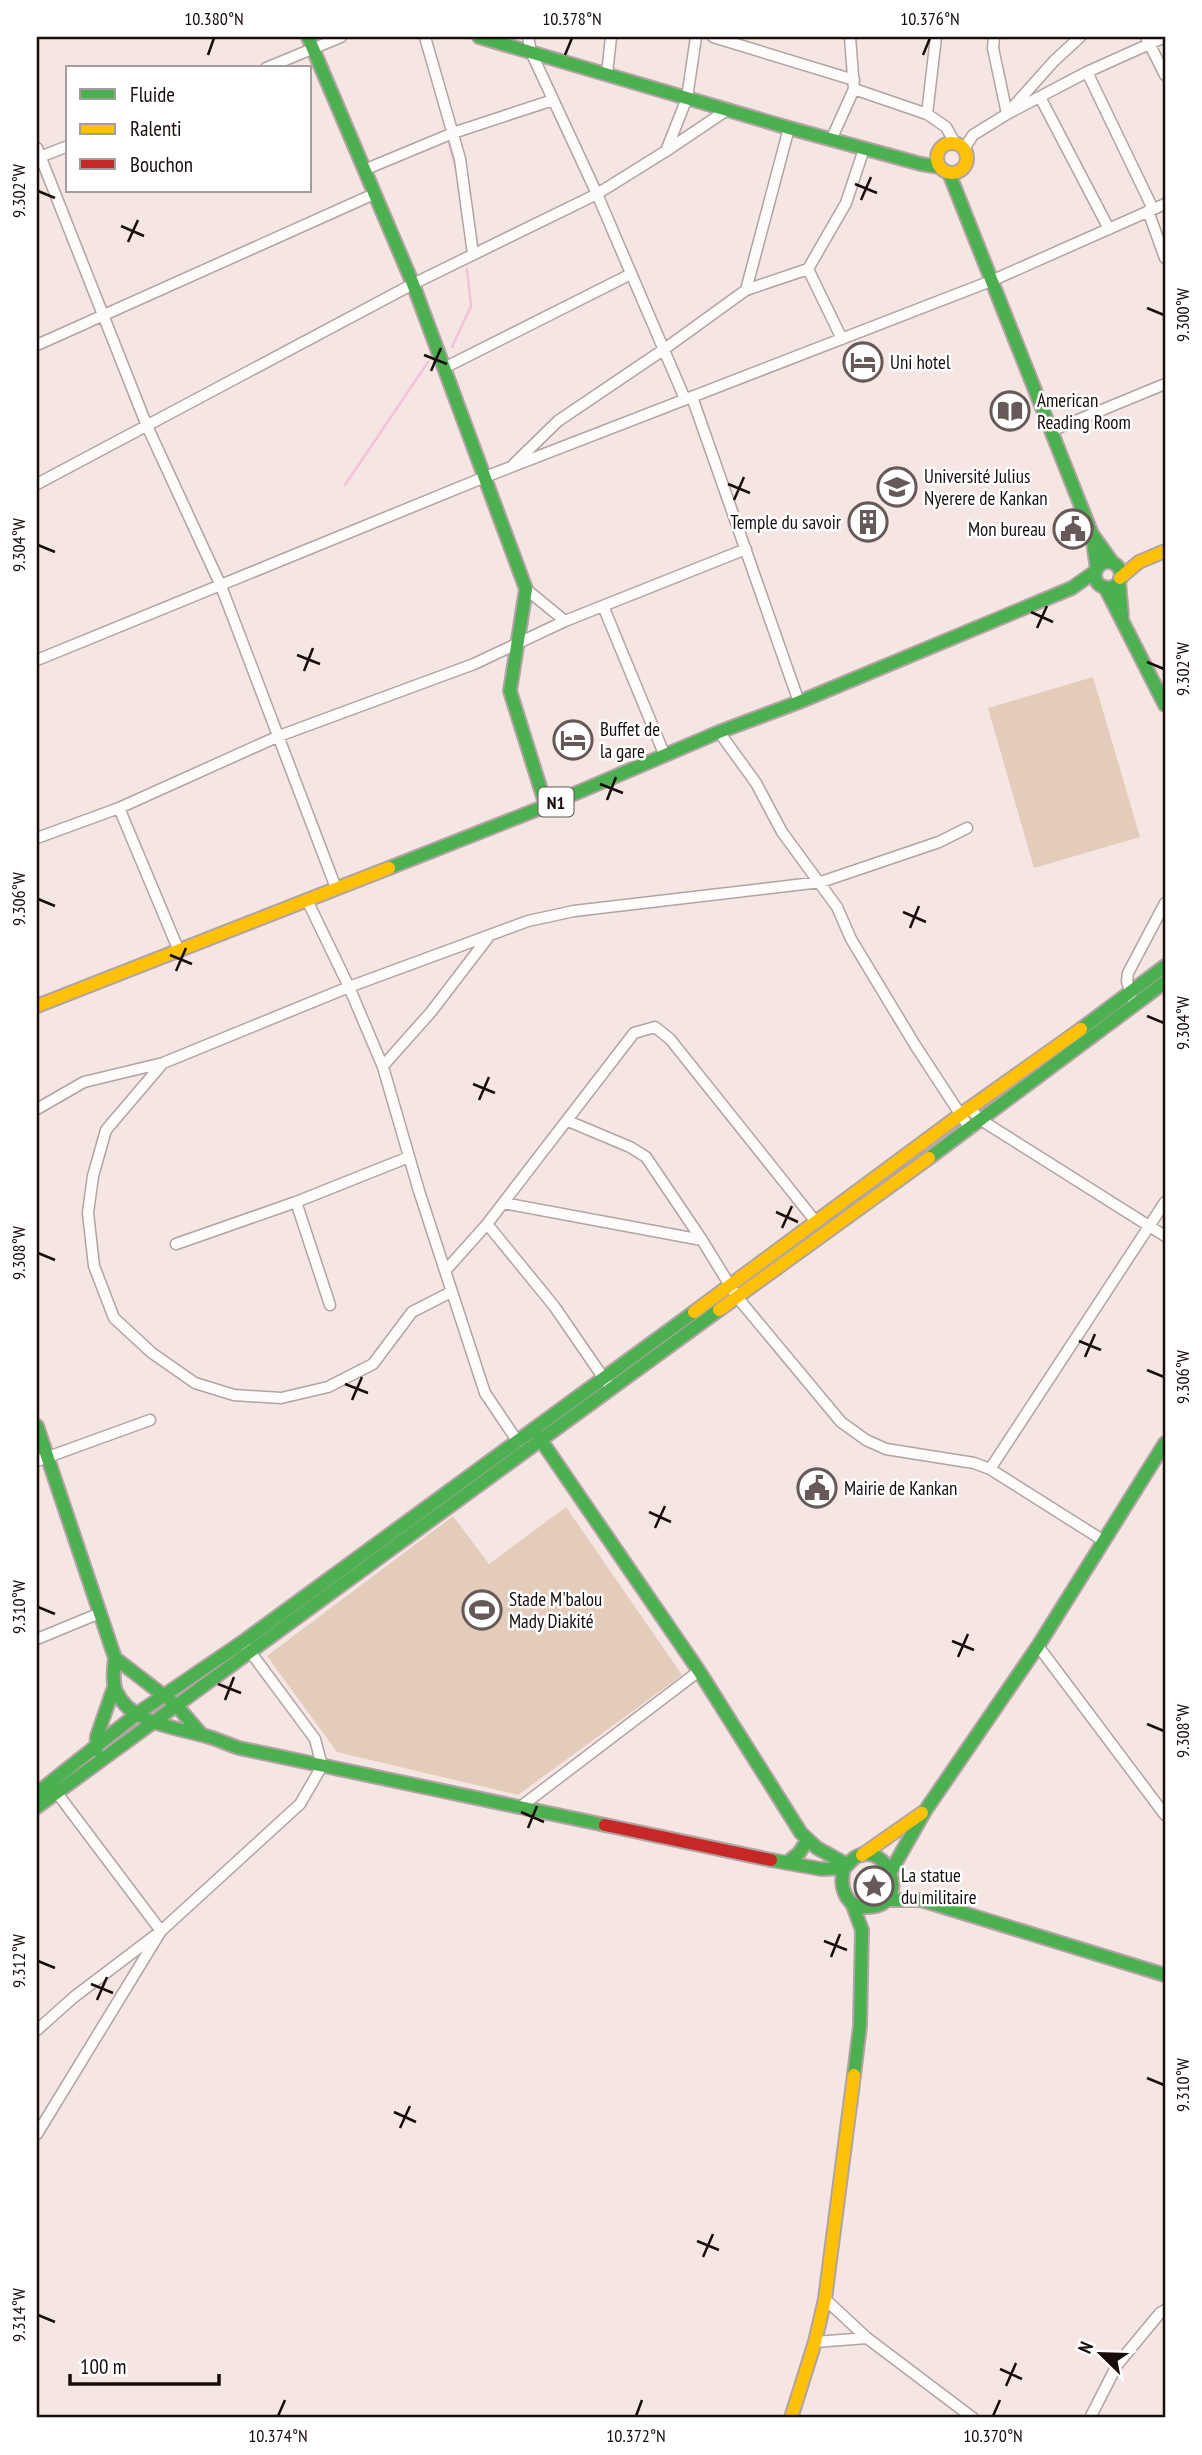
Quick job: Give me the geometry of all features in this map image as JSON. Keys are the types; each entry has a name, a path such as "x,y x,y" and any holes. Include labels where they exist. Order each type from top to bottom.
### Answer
{"main road":[{"path":"307,37 413,284 526,589 520,642 512,669 510,691 546,806"},
{"path":"480,37 789,128 864,149 945,170 956,173 965,166 967,154 960,146 943,145 937,161 945,170 992,281 1092,534 1096,579 1122,617 1165,705"},
{"path":"1092,534 1120,569 1122,617"},
{"name":"N1","path":"1072,588 1112,587 1139,562 1165,551"},
{"name":"N1","path":"37,1004 180,951 546,806 719,732 799,702 1072,588 1103,563 1139,562"},
{"path":"37,1807 95,1747 138,1713 247,1646 734,1291 970,1129 1132,1000 1165,966"},
{"path":"734,1291 816,1222 965,1112 1132,1000 1165,982"},
{"path":"37,1426 42,1458 115,1658 114,1687 95,1747 98,1760"},
{"path":"37,1793 53,1788 98,1760 176,1705 247,1646 518,1442 537,1434"},
{"path":"537,1434 699,1671 807,1841 845,1866"},
{"path":"862,1930 892,1891 892,1876 925,1811 1038,1646 1165,1443"},
{"path":"115,1658 176,1705 202,1735"},
{"path":"114,1687 120,1699 152,1722 239,1748 821,1869 845,1866 925,1811"},
{"path":"787,1863 799,1853 807,1841"},
{"path":"862,1855 879,1858 892,1876 921,1900"},
{"path":"840,1885 845,1866"},
{"path":"821,1869 840,1885 846,1898 860,1907 921,1900 1165,1975"},
{"path":"790,2418 815,2342 825,2299 860,2026 862,1930 852,1903"}],"street":[{"path":"271,66 341,37"},
{"path":"425,37 460,159 473,254"},
{"path":"528,37 531,52 597,194 663,349 688,398 746,549 799,702"},
{"path":"607,74 611,37"},
{"path":"666,152 687,98 696,37"},
{"path":"713,37 854,85 927,114 946,127 960,146 1007,114 1148,41 1165,37"},
{"path":"831,139 854,85 850,37"},
{"path":"927,114 936,37"},
{"path":"994,37 993,48 1007,114"},
{"path":"1007,114 1054,61 1080,37"},
{"path":"1148,41 1165,75"},
{"path":"1087,72 1151,210 1165,258"},
{"path":"1040,97 1109,229"},
{"path":"364,170 453,133 553,100"},
{"path":"37,484 413,284 597,194 666,152 727,110"},
{"path":"746,290 789,128"},
{"path":"66,147 38,154 147,426 221,586 336,888"},
{"path":"511,467 558,421 746,290 808,269 846,203 864,149"},
{"path":"37,345 374,194"},
{"path":"37,660 485,477 992,281 1165,204"},
{"path":"808,269 842,340"},
{"path":"444,369 631,274"},
{"path":"1051,431 1165,384"},
{"path":"37,838 119,808 279,736 474,664 565,621 746,549"},
{"path":"526,589 565,621"},
{"path":"603,606 665,755"},
{"path":"719,732 756,783 782,832 837,907 851,939 965,1112 970,1129"},
{"path":"119,808 180,951"},
{"path":"37,1109 84,1082 163,1063 349,987 528,921 574,911 821,882 939,842 967,828"},
{"path":"307,900 383,1066 451,1292 485,1393 518,1442"},
{"path":"1132,1000 1127,981 1128,973 1165,902"},
{"path":"383,1066 431,1012 490,935"},
{"path":"446,1270 487,1224 634,1033 655,1027 670,1039 816,1222"},
{"path":"163,1063 106,1130 93,1176 88,1213 94,1266 114,1318 152,1353 195,1383 234,1395 281,1398 328,1387 373,1364 412,1312 451,1292"},
{"path":"965,1112 1165,1236"},
{"path":"568,1121 630,1147 646,1157 734,1291 841,1422 866,1440 886,1448 974,1463 990,1469 1104,1541"},
{"path":"176,1244 296,1202 409,1157"},
{"path":"296,1202 330,1305"},
{"path":"990,1469 1165,1202"},
{"path":"503,1203 702,1240"},
{"path":"487,1224 554,1306 608,1384"},
{"path":"42,1458 150,1420"},
{"path":"37,1639 100,1613"},
{"path":"37,2030 74,1997 161,1931 300,1804 322,1766 315,1740 247,1646"},
{"path":"1038,1646 1165,1815"},
{"path":"519,1808 699,1671"},
{"path":"53,1788 161,1931"},
{"path":"37,2134 161,1931"},
{"path":"825,2299 867,2338 973,2418"},
{"path":"1090,2418 1117,2365 1165,2310"},
{"path":"815,2342 867,2338"}],"shaded area":[{"path":"1093,677 1140,837 1034,868 988,708"},
{"name":"Stade M'balou Mady Diakité","path":"566,1507 682,1675 518,1795 337,1752 267,1656 453,1516 489,1564"}],"waterway":[{"path":"420,37 446,128"},
{"path":"449,144 458,176"},
{"path":"452,347 471,306 467,269"},
{"path":"345,485 428,362"}],"traffic: fast":[{"path":"308,37 413,284 526,589 510,691 546,806"},
{"path":"479,37 789,128 940,167"},
{"path":"949,173 1092,534 1112,562"},
{"path":"1092,534 1097,569"},
{"path":"1108,562 1117,566 1121,575 1117,584 1108,588 1099,584 1095,575 1099,566 1108,562"},
{"path":"389,868 546,806 719,732 799,702 1072,588 1096,571"},
{"path":"1119,582 1122,616"},
{"path":"1105,587 1165,705"},
{"path":"1081,1029 1165,966"},
{"path":"929,1158 1165,982"},
{"path":"37,1807 719,1310"},
{"path":"37,1793 138,1713 244,1641 694,1312"},
{"path":"37,1426 115,1658 116,1691 131,1710 153,1722 207,1736 239,1748 605,1825"},
{"path":"536,1433 699,1671 801,1833 817,1848 846,1864"},
{"path":"891,1871 925,1811 1038,1646 1165,1443"},
{"path":"115,1658 176,1705 202,1735"},
{"path":"96,1750 97,1736 114,1687"},
{"path":"787,1863 799,1853 807,1841"},
{"path":"771,1860 821,1869 844,1868 856,1857 868,1854 878,1857 891,1875 889,1897 881,1904 867,1907 853,1904 843,1889 844,1868"},
{"path":"886,1900 921,1900 1165,1975"},
{"path":"852,1903 862,1930 860,2026 854,2075"}],"traffic: slow":[{"path":"952,143 963,147 967,158 963,169 952,173 941,169 937,158 941,147 952,143"},
{"path":"1120,578 1139,562 1165,551"},
{"path":"37,1006 389,868"},
{"path":"694,1312 1081,1029"},
{"path":"719,1310 929,1158"},
{"path":"862,1855 922,1813"},
{"path":"791,2418 815,2342 825,2299 854,2075"}],"traffic: jam":[{"path":"605,1825 771,1860"}],"place":[{"name":"Uni hotel","path":"863,362"},
{"name":"American Reading Room","path":"1010,411"},
{"name":"Université Julius Nyerere de Kankan","path":"897,487"},
{"name":"Temple du savoir","path":"868,522"},
{"name":"Mon bureau","path":"1073,529"},
{"name":"Buffet de la gare","path":"573,740"},
{"name":"Mairie de Kankan","path":"817,1488"},
{"name":"Stade M'balou Mady Diakité","path":"482,1610"},
{"name":"La statue du militaire","path":"874,1886"}]}
